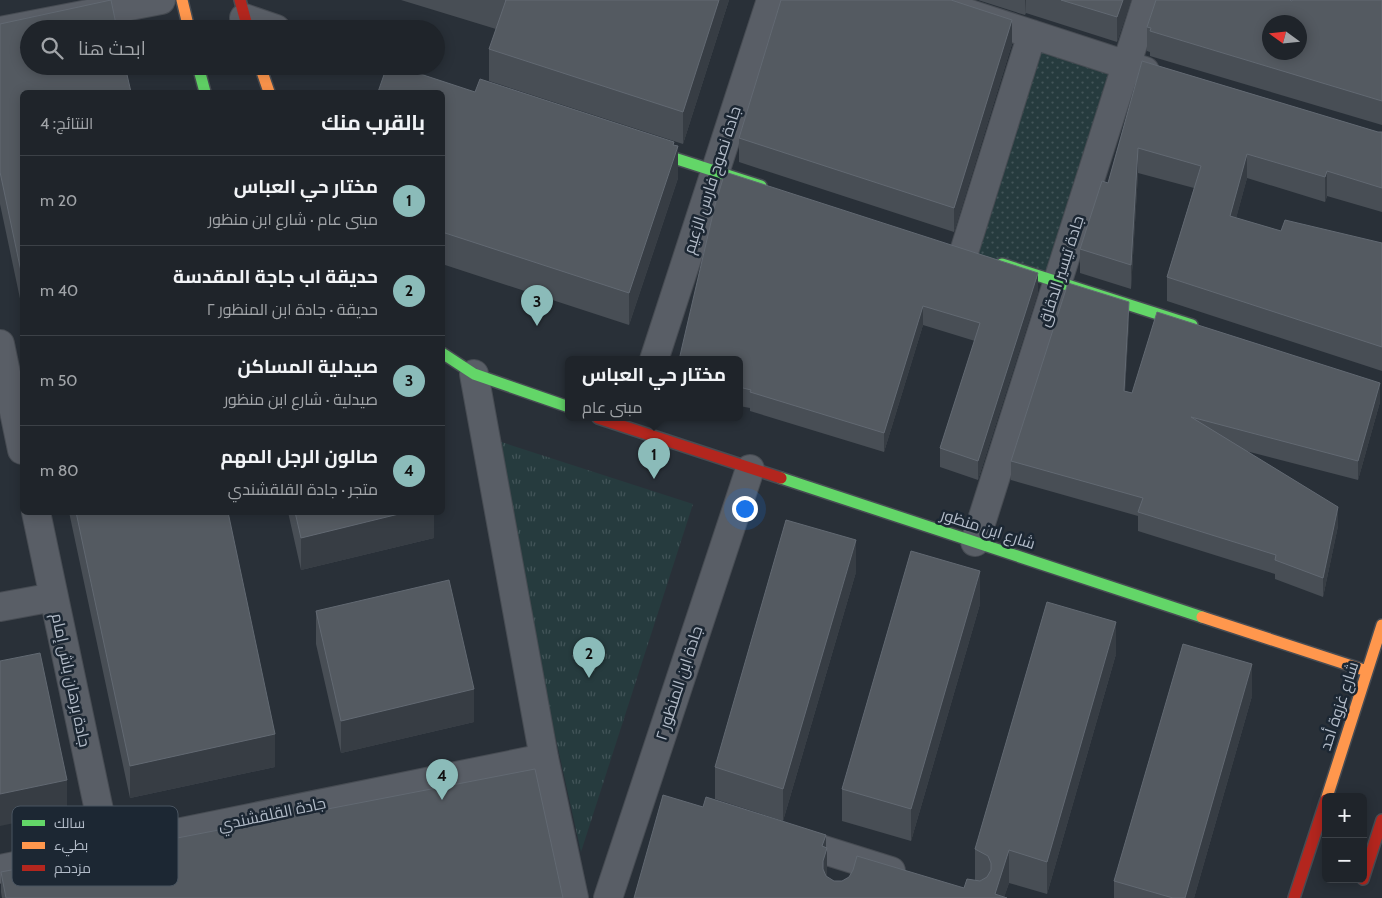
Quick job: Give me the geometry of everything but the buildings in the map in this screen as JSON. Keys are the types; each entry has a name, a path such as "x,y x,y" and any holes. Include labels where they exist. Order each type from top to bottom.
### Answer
{"main road":[{"path":"182,0 187,20"},
{"path":"200,75 204,90"},
{"path":"263,75 268,90"},
{"path":"633,144 770,189"},
{"path":"992,261 1206,330"},
{"path":"445,356 474,374 565,407"},
{"name":"شارع ابن منظور","path":"616,421 633,424 750,469 1367,671"},
{"name":"شارع غزوة أحد","path":"1328,793 1382,625"},
{"name":"شارع غزوة أحد","path":"1294,898 1322,810"},
{"path":"1367,866 1382,820"}],"street":[{"path":"57,20 161,0"},
{"name":"جادة نصوح فارس الزعيم","path":"655,356 771,0"},
{"path":"927,0 1164,76"},
{"name":"جادة تيسير الدقاق","path":"975,542 1147,0"},
{"path":"0,31 20,27"},
{"path":"964,252 1032,34"},
{"path":"0,344 20,440"},
{"path":"474,374 544,758 574,898"},
{"name":"جادة ابن المنظور ٢","path":"608,898 653,796 750,469"},
{"name":"جادة برهان باش إمام","path":"37,515 98,806"},
{"path":"0,607 54,596"},
{"name":"جادة القلقشندي","path":"178,833 544,758"},
{"path":"766,832 847,870 916,879"}],"green space":[{"path":"1032,34 1127,65 1057,282 964,252"},
{"path":"489,438 693,504 581,852"}],"traffic: fast":[{"path":"200,75 204,90"},
{"path":"643,148 761,186"},
{"path":"1002,264 1192,325"},
{"path":"445,355 474,374 565,406"},
{"path":"781,478 1202,617"}],"traffic: slow":[{"path":"182,0 187,20"},
{"path":"263,75 268,90"},
{"path":"1202,617 1367,671"},
{"path":"1328,793 1382,625"}],"traffic: jam":[{"path":"240,0 246,20"},
{"path":"607,421 781,478"},
{"path":"1294,898 1322,812"},
{"path":"1367,867 1382,820"}],"place":[{"name":"صيدلية المساكن","path":"537,326"},
{"name":"مختار حي العباس","path":"654,479"},
{"name":"حديقة اب جاجة المقدسة","path":"589,678"},
{"name":"صالون الرجل المهم","path":"442,800"}]}
